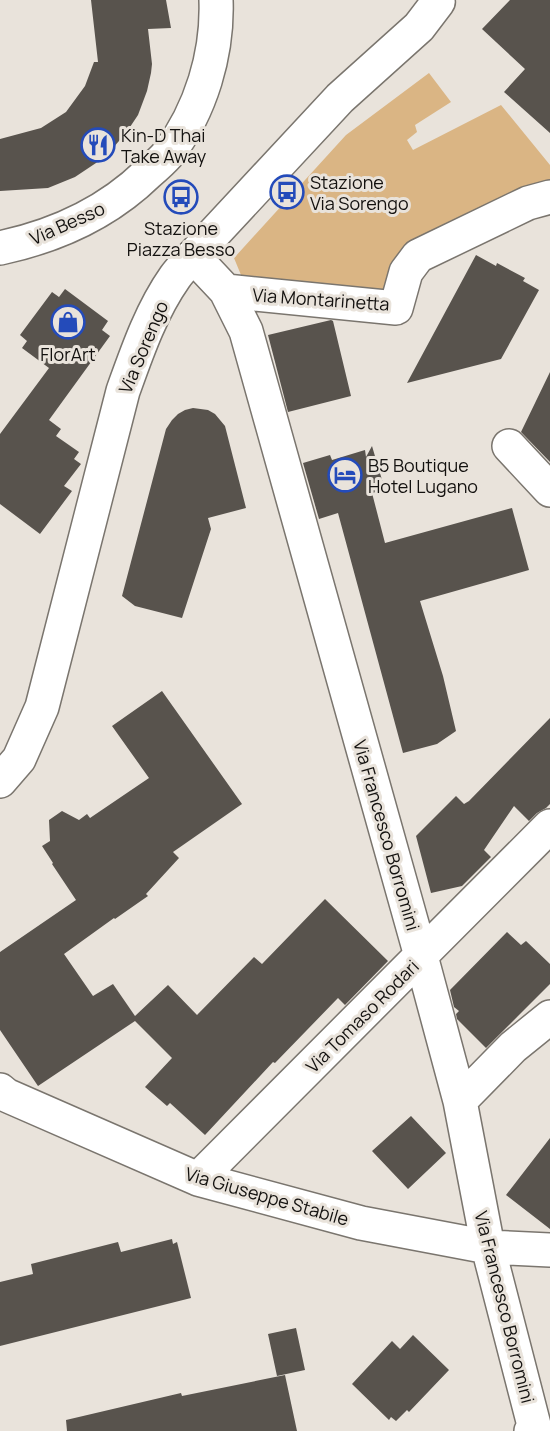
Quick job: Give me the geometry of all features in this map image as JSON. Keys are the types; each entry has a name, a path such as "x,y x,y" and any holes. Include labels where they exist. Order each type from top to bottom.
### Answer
{"street":[{"name":"Via Besso","path":"0,248 27,242 73,225 109,206 137,184 167,155 187,123 208,69 215,31 216,0"},
{"name":"Via Sorengo","path":"0,781 19,759 42,707 123,391 138,348 155,312 175,277 193,256 340,98 419,27 441,1"},
{"name":"Via Montarinetta","path":"226,291 396,308 406,273 418,256 528,202 550,197"},
{"name":"Via Francesco Borromini","path":"193,256 226,291 246,331 460,1101 488,1247 534,1430"},
{"path":"509,446 550,490"},
{"name":"Via Tomaso Rodari","path":"198,1179 550,826"},
{"path":"460,1101 513,1047 550,1017"},
{"name":"Via Giuseppe Stabile","path":"0,1090 6,1095 198,1179 361,1223 488,1247 550,1250"}],"shaded area":[{"path":"429,73 451,102 415,125 417,132 407,140 413,150 501,105 550,165 550,188 392,293 241,275 234,258 346,135"}],"building":[{"path":"91,0 166,0 171,28 148,29 151,73 138,115 105,157 75,177 48,188 0,191 0,139 41,128 66,112 85,86 94,62 98,62"},
{"path":"510,0 550,0 550,133 504,92 525,69 482,29"},
{"path":"476,255 525,278 523,281 539,290 501,359 407,383"},
{"path":"65,289 108,321 102,330 110,336 49,420 61,429 56,436 79,452 74,459 81,464 64,486 72,491 40,534 0,504 0,434 49,368 22,348 27,341 20,335 52,292 59,297"},
{"path":"331,320 351,396 288,412 268,335"},
{"path":"550,372 550,462 521,432"},
{"path":"193,408 208,410 215,414 225,426 246,508 208,518 211,529 182,618 135,606 122,596 166,429 178,414"},
{"path":"372,446 385,490 372,493 385,543 512,508 529,570 420,601 443,676 456,731 437,744 403,753 338,513 319,519 303,463 330,455 332,460 365,450 366,457"},
{"path":"162,691 242,804 173,852 179,858 146,894 148,896 64,954 93,996 113,984 135,1016 168,985 197,1015 254,957 262,964 325,899 388,961 345,1005 338,998 275,1063 273,1062 205,1135 170,1103 167,1106 145,1087 172,1058 135,1021 38,1086 0,1030 0,952 76,900 42,846 50,841 49,820 62,811 79,820 87,814 90,818 149,778 112,726"},
{"path":"550,718 550,804 529,821 514,806 484,850 491,857 462,886 431,893 416,836 456,796 464,804 469,801"},
{"path":"507,932 521,945 526,941 550,964 550,984 486,1048 457,1019 456,1014 459,1011 454,1007 450,990"},
{"path":"411,1116 446,1153 408,1189 372,1151"},
{"path":"550,1138 550,1229 506,1195"},
{"path":"172,1239 173,1244 177,1242 191,1298 0,1346 0,1282 33,1274 31,1264 118,1242 121,1252"},
{"path":"296,1328 305,1370 277,1376 268,1334"},
{"path":"413,1335 449,1370 409,1412 407,1410 396,1421 391,1417 389,1420 352,1384 392,1341 400,1349"},
{"path":"285,1375 297,1431 67,1431 66,1420 181,1393 182,1396"}],"place":[{"name":"Kin-D Thai Take Away","path":"98,145"},
{"name":"Stazione Via Sorengo","path":"287,192"},
{"name":"Stazione Piazza Besso","path":"181,197"},
{"name":"FlorArt","path":"68,322"},
{"name":"B5 Boutique Hotel Lugano","path":"345,475"}]}
